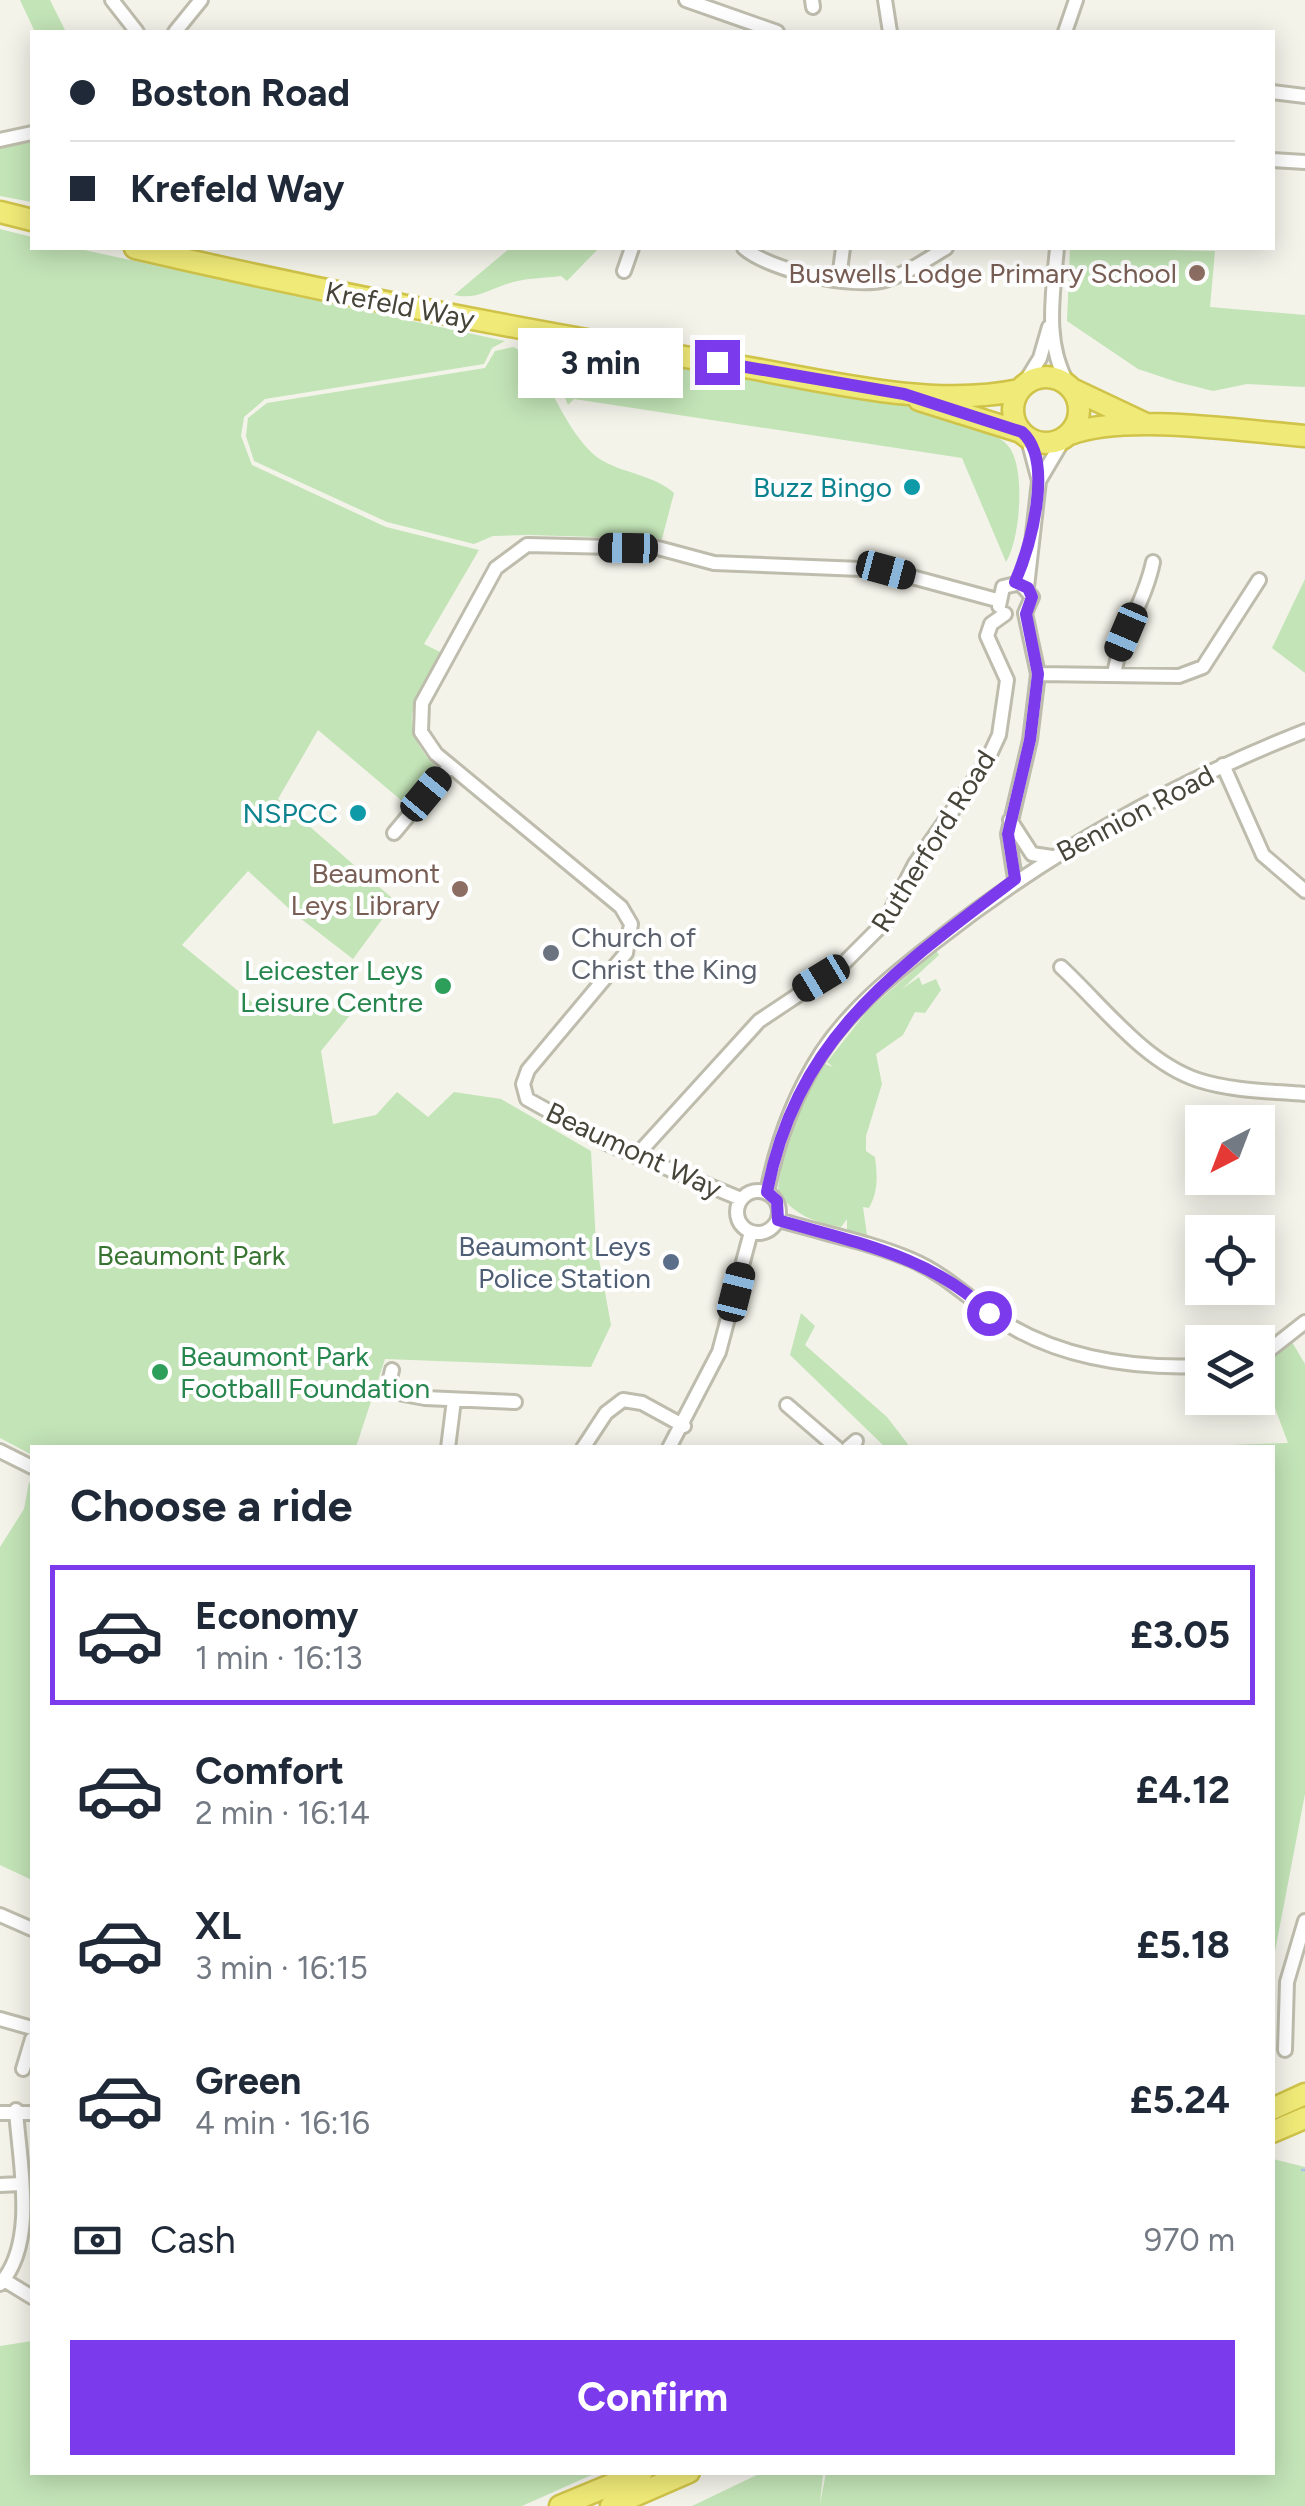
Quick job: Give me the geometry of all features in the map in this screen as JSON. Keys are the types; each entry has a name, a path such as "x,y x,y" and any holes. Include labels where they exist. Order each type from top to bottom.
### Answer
{"highway":[{"path":"0,212 30,220"},
{"name":"Krefeld Way","path":"144,250 556,336 904,394 989,396 1022,387"},
{"path":"1151,426 1050,376 1022,387 1013,416 1024,434 1041,442 1086,428 1151,426 1305,436"},
{"path":"1067,436 1078,416 1070,387"},
{"name":"Krefeld Way","path":"904,394 1024,434"},
{"path":"1275,2107 1305,2094"},
{"path":"1275,2131 1305,2118"},
{"path":"560,2506 635,2475"},
{"path":"611,2506 682,2475"}],"street":[{"path":"112,0 134,30"},
{"path":"178,30 201,0"},
{"path":"686,0 771,30"},
{"path":"885,0 890,30"},
{"path":"1066,30 1076,0"},
{"path":"1275,92 1305,96"},
{"path":"0,140 30,133"},
{"path":"1275,160 1305,162"},
{"path":"624,271 631,250"},
{"path":"748,250 778,267 866,284 886,280 942,250"},
{"path":"839,278 843,250"},
{"path":"1057,250 1052,317 1055,358 1070,387"},
{"path":"1022,387 1040,358 1052,317"},
{"path":"1024,434 1039,480"},
{"path":"1021,585 1039,480 1067,436"},
{"name":"Beaumont Way","path":"741,1199 636,1156 528,1099 523,1084 528,1070 626,952 631,924 621,907 429,746 421,732 422,704 496,568 527,546 658,548 714,563 886,570 997,600"},
{"path":"1114,676 1118,651 1148,584 1153,562"},
{"path":"1038,674 1179,676 1203,667 1260,580"},
{"path":"1021,585 1003,587 997,600 1006,614 1026,614"},
{"path":"1015,879 1010,820 1030,740 1038,674 1026,614 1032,597 1021,585"},
{"name":"Rutherford Road","path":"636,1156 759,1021 840,967 880,930 916,864 976,778 999,735 1007,680 987,636 992,624 1006,614"},
{"name":"Bennion Road","path":"767,1192 788,1118 824,1048 878,989 1015,879 1223,765 1305,732"},
{"path":"1223,765 1264,855 1305,892"},
{"path":"394,833 450,766"},
{"path":"1010,820 1032,854 1052,857"},
{"path":"1062,967 1160,1061 1224,1087 1305,1094"},
{"path":"753,1191 767,1192 777,1201 778,1220 764,1233 751,1232 738,1218 741,1199 753,1191"},
{"path":"778,1220 912,1260 950,1280 989,1313 1063,1348 1148,1368 1185,1367"},
{"path":"671,1445 720,1352 751,1232"},
{"path":"1275,1346 1305,1322"},
{"path":"392,1370 384,1390 454,1400 514,1402"},
{"path":"448,1445 454,1400"},
{"path":"585,1445 606,1412 623,1400 642,1403 684,1426"},
{"path":"787,1405 834,1445"},
{"path":"0,1451 30,1467"},
{"path":"0,1915 30,1928"},
{"path":"1284,2050 1287,1982 1305,1922"},
{"path":"0,2019 30,2027"},
{"path":"23,2069 30,2046"},
{"path":"16,2110 21,2184 17,2252 2,2282 30,2300"},
{"path":"0,2113 30,2113"},
{"path":"0,2185 21,2184"}],"green space":[{"path":"20,0 50,0 65,30 34,30"},
{"path":"30,140 30,202 0,196 0,146"},
{"name":"Beaumont Park","path":"0,229 30,236 30,250 84,250 505,341 492,348 484,364 265,399 244,417 241,436 252,465 386,527 479,550 424,644 442,653 417,699 412,725 424,753 438,769 408,806 318,730 278,799 392,898 392,906 353,959 248,871 182,945 269,1016 346,1007 351,1014 321,1051 333,1124 376,1115 397,1092 428,1117 454,1092 501,1099 591,1151 596,1243 611,1325 591,1367 385,1359 357,1445 30,1445 30,1454 0,1438"},
{"path":"508,250 597,250 567,281 561,276 529,279 477,295 454,295"},
{"name":"Buswells Lodge Primary School","path":"1070,250 1215,251 1210,307 1305,315 1305,387 1247,384 1213,391 1177,382 1138,369 1067,321"},
{"path":"563,342 861,393 969,420 968,426 1005,443 1014,457 1019,504 1011,552 1006,562 962,458 574,399 568,405 560,386 556,349"},
{"path":"513,347 536,357 564,414 593,453 674,493 662,539 529,535 493,536 474,544 387,522 254,461 246,436 248,418 267,403 485,368 495,351"},
{"path":"1305,579 1305,673 1272,648"},
{"path":"936,951 939,955 902,989 919,977 922,985 936,979 941,990 925,1013 915,1012 903,1035 876,1054 882,1084 866,1136 866,1151 875,1157 877,1176 869,1208 863,1207 867,1235 847,1230 847,1219 841,1227 805,1216 778,1191 788,1143 809,1091 825,1064 833,1067 827,1062 868,1010"},
{"path":"801,1313 815,1326 805,1345 887,1417 908,1445 883,1445 790,1355"},
{"path":"1292,1342 1305,1364 1305,1794 1275,1952 1275,1445 1228,1445 1288,1443 1275,1408 1275,1352"},
{"path":"29,1482 30,1879 0,1865 0,1547 24,1509"},
{"path":"1275,2160 1305,2167 1305,2506 692,2506 757,2475 823,2475 820,2504 826,2475 1275,2475"},
{"path":"30,2341 30,2475 592,2475 522,2506 0,2506 0,2346"}],"place":[{"name":"Buswells Lodge Primary School","path":"1197,273"},
{"name":"Buzz Bingo","path":"912,487"},
{"name":"NSPCC","path":"358,813"},
{"name":"Beaumont Leys Library","path":"460,889"},
{"name":"Church of Christ the King","path":"551,953"},
{"name":"Leicester Leys Leisure Centre","path":"443,986"},
{"name":"Beaumont Leys Police Station","path":"671,1262"},
{"name":"Beaumont Park Football Foundation","path":"160,1372"}],"route":[{"path":"717,362 904,394 998,422 1022,432 1032,444 1039,480 1030,544 1015,582 1028,588 1032,597 1026,614 1038,674 1030,740 1008,834 1015,879 878,989 824,1048 788,1118 767,1192 777,1201 778,1220 912,1260 950,1280 989,1313"}]}
